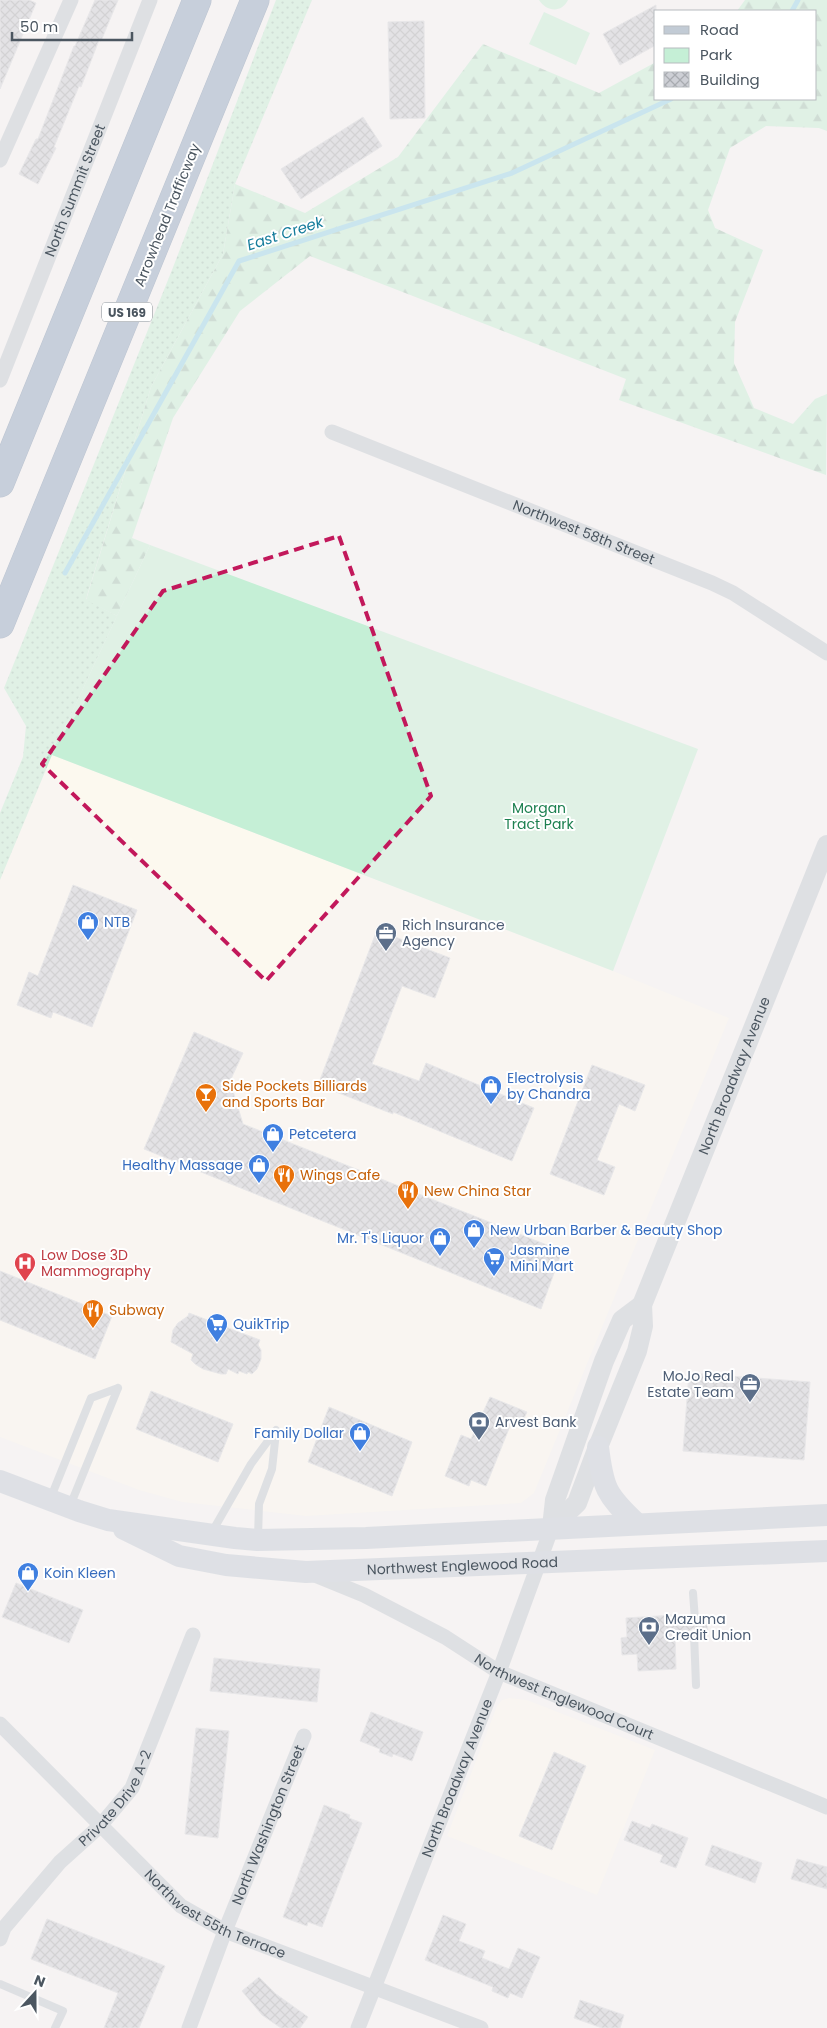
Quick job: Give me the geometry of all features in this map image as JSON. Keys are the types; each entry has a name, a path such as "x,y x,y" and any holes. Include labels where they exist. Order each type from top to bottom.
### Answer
{"highway":[{"path":"0,483 197,0"},
{"name":"Arrowhead Trafficway","path":"0,624 255,0"}],"main road":[{"path":"598,1447 601,1472 607,1491 620,1508 636,1523"},
{"name":"Northwest Englewood Road","path":"0,1481 108,1520 179,1556 226,1565 306,1572 827,1551"},
{"name":"Northwest Englewood Road","path":"108,1520 258,1540 366,1538 827,1514"}],"street":[{"path":"0,160 71,0"},
{"name":"North Summit Street","path":"0,380 150,0"},
{"name":"Northwest 58th Street","path":"332,432 712,583 733,593 827,653"},
{"name":"North Broadway Avenue","path":"552,1527 577,1503 638,1351 643,1326 642,1305 827,846"},
{"name":"North Broadway Avenue","path":"358,2028 499,1672 552,1527 555,1500 604,1361 622,1320 642,1305"},
{"name":"Northwest Englewood Court","path":"306,1572 364,1594 445,1636 499,1672 827,1807"},
{"name":"Private Drive A-2","path":"0,1939 4,1928 60,1862 100,1826 132,1788 193,1635"},
{"name":"Northwest 55th Terrace","path":"1,1728 181,1906 225,1931 481,2028"},
{"name":"North Washington Street","path":"188,2028 304,1736"}],"lane":[{"path":"118,1388 60,1504 91,1398 118,1388"},
{"path":"210,1535 252,1464 276,1430 272,1469 259,1504 258,1540"},
{"path":"693,1594 695,1620"},
{"path":"694,1634 696,1685"},
{"path":"0,1984 63,2011 55,2028"}],"highlighted area":[{"path":"339,536 431,796 266,981 42,764 163,591"}],"shaded area":[{"path":"52,755 613,971 729,1018 534,1493 521,1503 306,1516 182,1502 139,1490 0,1437 0,880"},
{"path":"509,1698 527,1700 655,1750 597,1895 447,1836 497,1706 502,1700"}],"green space":[{"path":"276,0 312,0 235,184 223,254 151,387 86,599 117,616 52,755 0,880 0,813 23,757 26,726 4,688 172,270"},
{"path":"539,0 568,0 558,9 549,9"},
{"path":"745,0 827,0 827,131 819,128 766,126 730,148 708,210 715,228 763,250 735,322 734,363 754,408 793,424 815,399 827,394 826,475 619,400 626,379 310,256 240,311 173,418 132,538 150,545 117,616 86,600 151,387 223,254 235,184 305,213 398,157 483,44 599,93 654,63 654,100 817,100 817,10 738,10"},
{"path":"544,12 590,33 576,65 529,44"},
{"name":"Morgan Tract Park","path":"150,545 698,749 613,971 52,755"}],"building":[{"path":"0,0 29,0 36,3 0,89"},
{"path":"95,0 118,0 101,41 99,40 81,87 79,86 54,147 56,148 38,184 19,174 36,139 38,139 74,46"},
{"path":"656,5 656,10 654,10 654,46 620,65 603,34"},
{"path":"424,21 425,118 390,119 388,22"},
{"path":"363,117 382,146 301,199 281,169"},
{"name":"NTB","path":"73,885 137,910 92,1027 53,1012 51,1018 17,1005 29,972 38,976"},
{"path":"377,930 450,958 435,998 402,986 372,1064 419,1081 426,1063 534,1108 512,1161 393,1112 393,1114 318,1085"},
{"path":"194,1032 243,1053 230,1081 243,1124 562,1251 541,1309 144,1149"},
{"path":"592,1065 645,1085 635,1111 619,1104 597,1160 615,1167 604,1195 550,1174"},
{"path":"0,1271 112,1316 95,1359 0,1320"},
{"name":"QuikTrip","path":"189,1313 260,1340 258,1345 261,1350 261,1359 257,1369 252,1374 239,1371 238,1374 228,1369 226,1374 221,1374 203,1369 195,1364 191,1360 193,1354 171,1342 173,1330"},
{"path":"689,1373 810,1382 804,1460 683,1451"},
{"path":"151,1391 233,1424 218,1462 136,1429"},
{"name":"Arvest Bank","path":"490,1397 527,1412 521,1425 512,1421 486,1486 471,1480 469,1486 445,1476 461,1435 471,1439"},
{"name":"Family Dollar","path":"329,1407 412,1442 392,1496 308,1462"},
{"path":"16,1583 83,1610 69,1643 2,1617"},
{"name":"Mazuma Credit Union","path":"674,1615 674,1621 689,1620 695,1626 701,1620 707,1619 708,1634 700,1634 697,1629 693,1628 689,1631 688,1635 675,1635 676,1669 638,1671 637,1654 622,1655 621,1638 627,1637 626,1618"},
{"path":"214,1658 320,1669 317,1702 210,1691"},
{"path":"371,1712 423,1732 412,1761 393,1754 392,1757 379,1752 380,1749 360,1741"},
{"path":"196,1728 229,1731 218,1838 185,1834"},
{"path":"554,1752 586,1766 552,1850 519,1836"},
{"path":"324,1805 350,1815 349,1818 362,1823 322,1927 308,1922 307,1926 283,1917"},
{"path":"632,1821 650,1828 652,1824 688,1838 676,1868 660,1862 663,1855 624,1840"},
{"path":"712,1845 762,1863 755,1883 705,1865"},
{"path":"797,1859 827,1867 827,1889 791,1879"},
{"path":"443,1915 466,1924 459,1941 485,1951 482,1958 509,1969 518,1948 540,1957 522,1998 510,1993 508,1998 492,1991 493,1987 425,1960"},
{"path":"47,1919 165,1966 139,2028 104,2028 118,1993 31,1959"},
{"path":"259,1977 276,1994 308,2017 300,2028 281,2028 262,2015 242,1991"},
{"path":"580,2000 624,2015 620,2028 602,2028 574,2018"}],"waterway":[{"name":"East Creek","path":"793,10 798,0"},
{"name":"East Creek","path":"65,573 239,261 512,173 669,100"}],"place":[{"name":"NTB","path":"88,941"},
{"name":"Rich Insurance Agency","path":"386,952"},
{"name":"Electrolysis by Chandra","path":"491,1105"},
{"name":"Side Pockets Billiards and Sports Bar","path":"206,1113"},
{"name":"Petcetera","path":"273,1153"},
{"name":"Healthy Massage","path":"259,1184"},
{"name":"Wings Cafe","path":"284,1194"},
{"name":"New China Star","path":"408,1210"},
{"name":"New Urban Barber & Beauty Shop","path":"474,1249"},
{"name":"Mr. T's Liquor","path":"440,1257"},
{"name":"Jasmine Mini Mart","path":"494,1277"},
{"name":"Low Dose 3D Mammography","path":"25,1282"},
{"name":"Subway","path":"93,1329"},
{"name":"QuikTrip","path":"217,1343"},
{"name":"MoJo Real Estate Team","path":"750,1403"},
{"name":"Arvest Bank","path":"479,1441"},
{"name":"Family Dollar","path":"360,1452"},
{"name":"Koin Kleen","path":"28,1592"},
{"name":"Mazuma Credit Union","path":"649,1646"}]}
